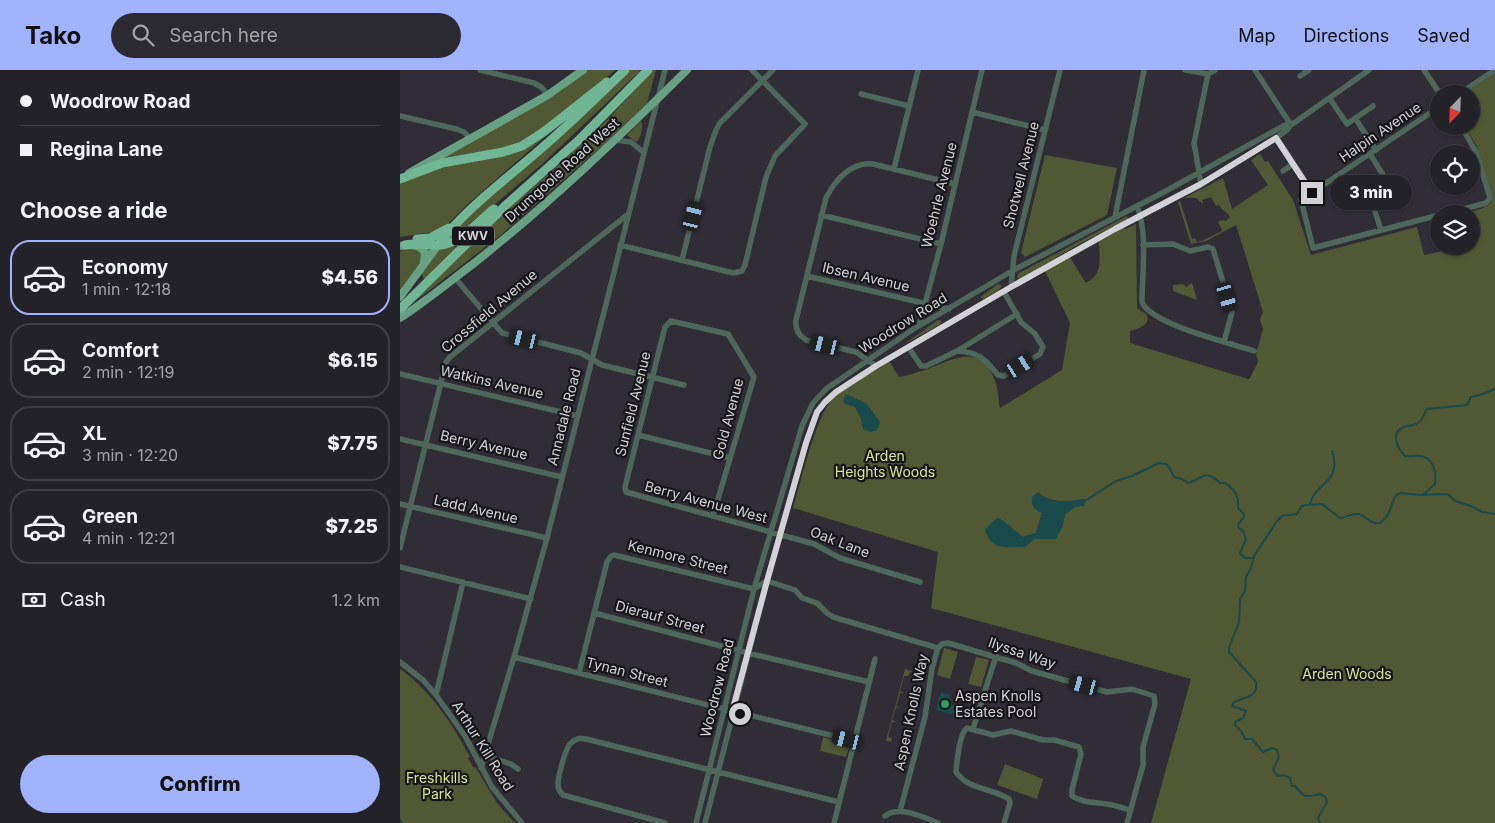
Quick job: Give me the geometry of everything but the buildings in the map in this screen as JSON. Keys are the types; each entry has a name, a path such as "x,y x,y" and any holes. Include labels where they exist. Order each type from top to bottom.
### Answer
{"highway":[{"path":"400,179 442,163 497,153 522,146 558,122 620,70"},
{"name":"KWV","path":"438,245 453,225 474,205 545,146 597,99 625,70"},
{"name":"KWV","path":"400,309 506,204 592,127 648,70"},
{"path":"402,245 416,243 438,245 457,239 521,186 549,166"},
{"path":"402,245 406,241 430,238 453,225"}],"main road":[{"path":"400,179 548,95 584,70"},
{"name":"Drumgoole Road West","path":"400,318 455,278 547,202 615,140 686,70"},
{"path":"402,245 418,246 424,250 423,265"},
{"path":"400,298 438,245"}],"street":[{"path":"481,70 534,83 541,87 548,95"},
{"name":"Annadale Road","path":"481,768 547,538 627,214 665,70"},
{"path":"620,245 733,272 742,271 766,177 771,165 776,156 804,124 752,70"},
{"path":"682,260 710,147 716,130 773,70"},
{"path":"894,169 918,70"},
{"name":"Woehrle Avenue","path":"919,326 941,244 982,70"},
{"name":"Shotwell Avenue","path":"1011,287 1014,256 1060,70"},
{"path":"1115,217 1144,70"},
{"path":"1185,70 1208,74 1215,70"},
{"path":"1255,70 1290,124"},
{"path":"1300,76 1309,70"},
{"name":"Woodrow Road","path":"696,823 754,589 802,426 813,403 826,389 919,326 1012,271 1290,124 1330,99 1369,70"},
{"path":"1424,70 1434,85"},
{"path":"1472,85 1494,70"},
{"path":"1201,184 1194,143 1208,74"},
{"path":"861,94 909,106"},
{"path":"1330,99 1347,124 1373,106"},
{"path":"972,112 1045,130"},
{"name":"Halpin Avenue","path":"1312,193 1430,113"},
{"path":"400,116 459,130 470,138"},
{"path":"1355,118 1376,150"},
{"name":"Woodrow Road","path":"705,823 732,712 780,534 806,443 817,412 825,402 836,392 876,366 1011,287 1201,184 1276,138 1287,130 1290,124"},
{"path":"1466,135 1476,152 1490,196 1489,201 1479,205"},
{"path":"1276,138 1312,193 1301,200 1313,248 1430,217"},
{"path":"615,140 631,142 643,152"},
{"path":"1370,154 1385,178 1368,190 1381,230"},
{"path":"876,366 856,352 809,341 800,335 796,328 796,320 826,198 847,172 855,166 866,163 955,184"},
{"path":"1283,171 1293,164"},
{"path":"1137,206 1141,216 1143,245 1142,302 1144,307 1171,325 1254,351"},
{"name":"Crossfield Avenue","path":"400,548 439,383 446,362 627,214"},
{"path":"821,215 941,244"},
{"path":"1143,245 1173,244 1192,251 1208,247 1213,249 1232,312 1224,342"},
{"name":"Ibsen Avenue","path":"807,276 949,309"},
{"path":"455,278 499,331 505,334 581,353 602,365 684,385"},
{"path":"957,350 969,352 983,358 998,375 1002,376 1040,354 1043,350 1042,345 1035,334 1021,322 1004,292"},
{"path":"909,348 919,364 924,366 957,350 1017,314"},
{"name":"Sunfield Avenue","path":"626,492 624,487 665,327 668,322"},
{"name":"Gold Avenue","path":"668,322 728,334 754,377 713,516"},
{"name":"Watkins Avenue","path":"400,374 578,416"},
{"path":"638,435 730,458"},
{"name":"Berry Avenue","path":"400,438 562,477"},
{"name":"Berry Avenue West","path":"626,492 780,534"},
{"name":"Ladd Avenue","path":"400,504 547,538"},
{"name":"Oak Lane","path":"780,534 814,544 840,558 920,582"},
{"name":"Kenmore Street","path":"579,673 607,562 611,556 614,555 754,589"},
{"path":"400,567 530,599"},
{"path":"754,589 767,581"},
{"name":"Ilyssa Way","path":"767,581 795,590 802,598 817,603 826,613 833,617 938,648 942,644 948,643 996,656 1019,664 1032,672 1107,692 1132,689 1154,696 1155,704 1143,746 1143,765 1127,823"},
{"path":"436,695 463,582"},
{"name":"Dierauf Street","path":"594,613 739,651 869,682"},
{"name":"Aspen Knolls Way","path":"900,811 925,717 932,668 938,648"},
{"path":"974,729 996,656"},
{"name":"Tynan Street","path":"514,657 854,741"},
{"path":"834,823 875,659"},
{"name":"Arthur Kill Road","path":"400,662 423,680 436,695 465,736 481,768 501,799 522,823"},
{"path":"1004,823 1010,803 1009,799 976,786 959,776 956,772 963,732 967,728 992,735 1011,731 1042,740 1054,740 1079,747 1081,754 1072,796 1095,804 1105,803 1130,810"},
{"path":"665,823 568,798 560,792 558,783 567,747 578,738 586,739 839,802"},
{"path":"485,756 511,764 518,769"},
{"path":"886,816 890,812 900,811 938,823"}],"green space":[{"path":"588,70 615,70 559,118 533,137 512,146 443,158 555,95"},
{"path":"627,70 641,70 542,164 460,234 446,241 447,236"},
{"path":"653,70 656,70 647,103 610,139 501,235 405,309 507,210 608,119"},
{"path":"1495,73 1495,823 1151,823 1191,679 931,608 938,552 793,508 809,451 820,421 832,399 850,384 889,361 899,377 954,359 972,357 981,360 988,367 994,378 1000,408 1062,370 1070,323 1045,271 1069,256 1086,283 1096,275 1098,270 1100,260 1099,241 1136,224 1137,308 1146,314 1148,319 1143,326 1130,331 1130,343 1248,379 1250,378 1258,362 1256,354 1263,329 1260,320 1263,312 1236,225 1206,241 1191,244 1178,202 1180,201 1192,239 1195,238 1197,242 1220,232 1222,230 1218,222 1226,221 1230,217 1219,205 1216,206 1211,197 1202,200 1203,203 1196,198 1184,198 1223,178 1232,209 1268,185 1251,160 1260,154 1265,162 1268,161 1293,200 1311,255 1417,227 1424,255 1480,255 1480,209 1487,206 1492,200 1480,157 1480,145 1476,145 1470,135 1480,135 1480,85 1477,85","holes":["1037,493 1048,499 1059,501 1084,499 1085,505 1075,507 1065,514 1062,528 1034,539 1024,547 1007,522 1013,530 1023,537 1036,533 1042,513"]},
{"path":"641,121 642,132 636,142 627,135"},
{"path":"545,134 547,135 468,204 446,226 432,232 400,237 400,182 425,170 497,155"},
{"path":"1045,155 1117,168 1107,215 1025,257 1021,253"},
{"path":"1127,216 1128,219 1074,247 1023,278 1019,279 1017,277 1019,273"},
{"path":"454,244 454,247 460,246 424,280 421,273 439,247"},
{"path":"411,247 422,250 422,260 400,292 400,251"},
{"path":"1192,283 1197,300 1173,291 1173,285 1183,284 1186,287"},
{"path":"998,284 1002,286 999,290 984,299 980,297"},
{"path":"938,320 942,321 939,325 903,345"},
{"path":"944,648 958,652 950,679 937,675"},
{"path":"976,657 989,660 981,687 968,684"},
{"name":"Freshkills Park","path":"400,669 421,687 440,708 463,744 473,767 476,768 497,803 515,823 400,823"},
{"path":"905,669 914,673 910,672 908,676 904,676 900,691 904,693 900,693 896,706 900,708 896,707 892,720 896,722 892,722 888,737 892,738 891,742 886,741"},
{"path":"823,737 848,744 849,748 846,757 820,751"},
{"path":"1005,764 1043,779 1037,799 997,785"}],"shaded area":[{"path":"846,394 866,403 880,422 877,430 871,432 863,429 861,419 855,407 845,404 843,401"},
{"path":"1038,492 1048,499 1054,500 1085,499 1085,505 1075,507 1065,514 1062,528 1056,539 1034,539 1024,547 1005,547 991,542 985,530 998,518 1023,537 1036,533 1042,513 1034,507 1032,497"},
{"name":"Aspen Knolls Estates Pool","path":"941,692 950,695 948,703 957,705 954,715 936,710"}],"waterway":[{"path":"1424,494 1435,484 1433,465 1423,457 1405,456 1396,442 1398,431 1420,422 1427,409 1467,405 1471,397 1495,389"},
{"path":"1310,504 1317,491 1327,482 1334,470 1332,451"},
{"path":"1085,501 1116,481 1132,476 1159,463 1166,464 1174,477 1188,483 1207,475 1211,476 1220,483 1225,483 1236,493 1238,508 1244,514 1238,527 1243,531 1246,539 1240,553 1245,558 1254,558"},
{"path":"1320,823 1318,818 1327,802 1326,798 1321,794 1306,796 1295,786 1292,786 1290,778 1284,775 1278,776 1273,770 1279,757 1277,750 1272,748 1263,752 1252,739 1245,739 1235,725 1235,722 1243,718 1246,711 1232,706 1233,703 1253,694 1256,687 1256,682 1229,652 1239,622 1240,599 1245,591 1246,577 1254,556 1277,521 1282,516 1297,514 1302,506 1305,505 1322,504 1340,518 1359,514 1372,522 1379,523 1388,515 1396,495 1401,493 1419,495 1445,494 1455,501 1482,512 1495,514"}],"place":[{"name":"Aspen Knolls Estates Pool","path":"945,704"}],"route":[{"path":"740,714 732,712 767,581 806,443 817,412 825,402 836,392 876,366 934,332 1115,229 1201,184 1276,138 1312,193"}],"park label":[{"name":"Arden Heights Woods","path":"885,464"},
{"name":"Arden Woods","path":"1347,674"}]}
